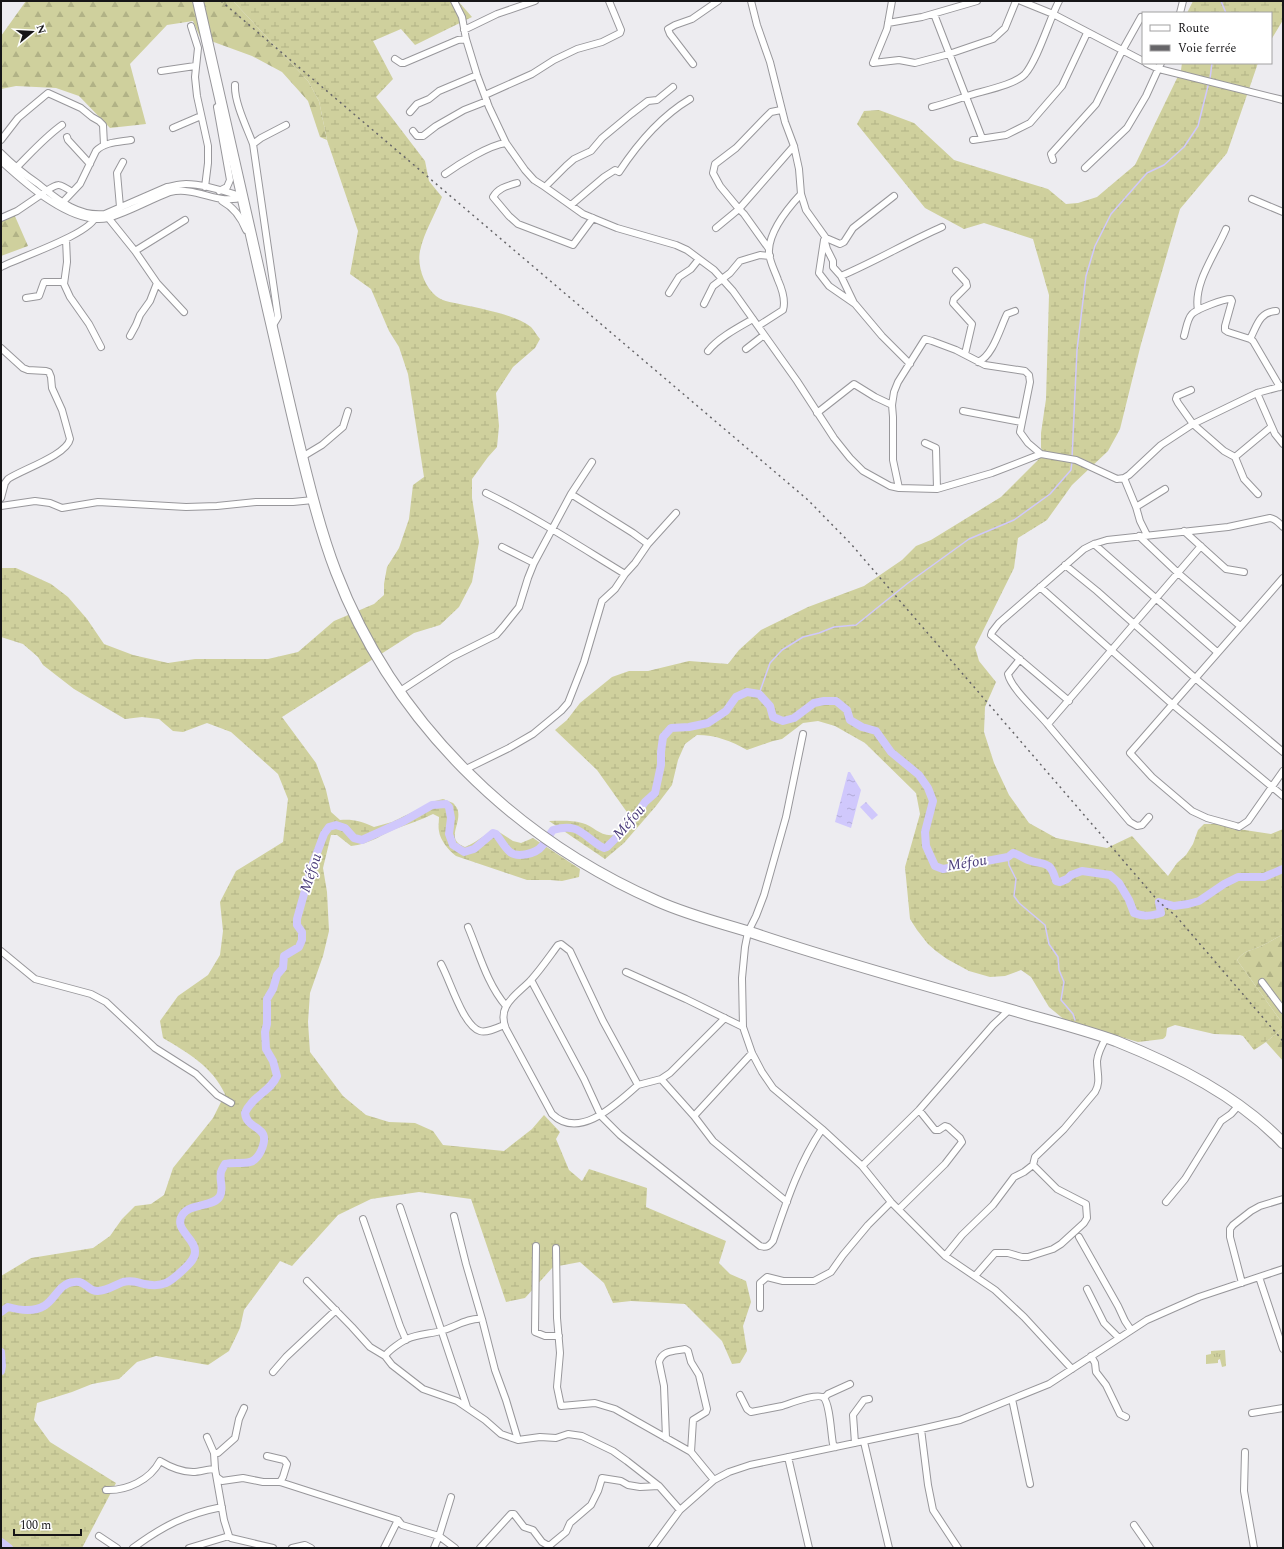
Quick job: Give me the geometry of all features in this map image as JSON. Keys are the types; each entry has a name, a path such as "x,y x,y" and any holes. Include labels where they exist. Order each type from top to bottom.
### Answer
{"highway":[{"path":"198,1 302,457 328,549 346,596 368,642 420,720 464,770 491,796 542,836 596,870 653,900 684,912 748,932 1106,1038 1180,1069 1239,1105 1283,1143"}],"street":[{"path":"454,1 462,17 466,39 486,98 506,143 525,170 534,180 584,214 617,228 676,245 714,270 734,291 817,413 850,458 863,471 890,486 899,488 937,489 992,473 1042,454"},
{"path":"464,30 497,14 535,1"},
{"path":"413,131 417,136 423,136 436,126 532,74 554,60 577,49 602,42 620,33 621,30 609,1"},
{"path":"693,64 670,34 668,29 692,19 718,1"},
{"path":"751,1 757,25 770,62 780,100 781,110 794,146 801,194 806,210 825,239 827,249 833,261 833,267 841,276 849,295 855,304 882,336 910,364"},
{"path":"892,1 884,39 873,62 899,60 915,63 949,54 993,39 1005,28 1016,1"},
{"path":"888,23 934,14 977,1"},
{"path":"1021,1 1053,14 1142,61"},
{"path":"932,107 998,87 1023,76 1036,54 1060,1"},
{"path":"1180,12 1183,1"},
{"path":"934,14 982,138"},
{"path":"1053,160 1051,154 1096,104 1141,16"},
{"path":"191,26 198,48 198,56 195,66 197,96 208,153 205,187"},
{"path":"203,27 205,46 230,180 228,187 219,191"},
{"path":"973,140 1006,135 1030,123 1062,86 1087,33"},
{"path":"395,60 404,63 458,40 466,39"},
{"path":"1148,64 1159,70 1283,100"},
{"path":"1085,168 1127,128 1146,96 1161,64"},
{"path":"161,71 195,66"},
{"path":"410,112 417,104 429,99 439,91 477,75"},
{"path":"236,85 235,91 253,144 278,317 272,327"},
{"path":"545,188 574,159 591,151 602,138 631,114 648,101 657,100 673,87"},
{"path":"1,140 18,118 48,93 82,108 99,121 103,125 104,145"},
{"path":"571,204 604,177 615,170 620,172 646,135 674,110 690,99"},
{"path":"769,249 744,214 720,186 713,173 715,164 736,148 771,112 781,110"},
{"path":"173,128 201,116"},
{"path":"16,168 50,133 62,125"},
{"path":"253,144 260,138 286,125"},
{"path":"67,137 90,164"},
{"path":"62,203 80,184 96,151 104,145 131,140"},
{"path":"445,174 472,157 500,144 506,143"},
{"path":"716,228 739,209 794,146"},
{"path":"1,154 63,209 73,214 96,217 106,216 170,192 181,190 198,192 217,198 234,200 243,198"},
{"path":"1,161 62,203 73,209 96,217"},
{"path":"120,207 117,173 123,162"},
{"path":"517,182 503,187 495,193 493,197 509,216 524,227 573,245 594,218"},
{"path":"1,218 17,211 57,184 62,185 72,192"},
{"path":"106,216 120,207 167,187 177,185 187,184 205,187 243,198"},
{"path":"758,326 783,310 784,305 780,286 769,249 775,230 801,194"},
{"path":"825,239 840,244 844,242 854,228 894,196"},
{"path":"217,198 232,208 239,216 248,234 258,267"},
{"path":"1252,199 1283,212"},
{"path":"106,216 135,251 157,283 184,312"},
{"path":"1,266 66,239 89,227 96,217"},
{"path":"135,251 185,220"},
{"path":"841,276 861,268 916,238 942,227"},
{"path":"1198,310 1197,296 1209,262 1226,229"},
{"path":"66,239 67,262 64,282 70,298 89,324 100,347"},
{"path":"825,239 819,273 829,286 855,304"},
{"path":"704,304 713,286 730,273 740,261 760,255 770,256"},
{"path":"669,293 679,277 691,268 699,259"},
{"path":"956,271 966,282 967,286 954,299 953,303 972,324 965,354"},
{"path":"26,298 39,296 44,282 64,282"},
{"path":"130,336 140,315 150,301 157,283"},
{"path":"899,488 893,460 892,405 896,387 925,339 940,343 989,366 1024,371 1029,375 1030,382 1020,432 1028,443 1042,454 1076,460 1117,479 1130,475 1161,445 1193,424 1257,393 1281,387 1257,346 1250,339 1225,330 1224,326 1232,301 1231,299 1198,310 1192,314 1189,318 1184,336"},
{"path":"978,362 984,359 989,353 1007,314 1015,311"},
{"path":"1250,339 1261,316 1268,312 1276,311"},
{"path":"708,351 717,343 753,319"},
{"path":"746,349 764,335"},
{"path":"1,348 23,368 28,370 49,372 52,388 62,410 70,439 65,448 38,465 8,479 5,483 1,498"},
{"path":"817,413 854,384 875,397 892,405"},
{"path":"1191,390 1178,396 1176,399 1193,424 1224,451 1235,457 1244,479 1258,494"},
{"path":"1257,393 1271,427 1283,444"},
{"path":"302,457 322,445 343,427 348,411"},
{"path":"963,412 1021,422"},
{"path":"1235,457 1271,427"},
{"path":"925,443 936,448 937,489"},
{"path":"400,691 452,657 498,632 519,606 534,563 572,494 592,462"},
{"path":"1124,478 1140,521 1147,535"},
{"path":"1136,507 1166,489"},
{"path":"486,493 520,509 553,528 625,574"},
{"path":"572,494 634,533 648,544"},
{"path":"1,506 35,501 50,503 62,508 98,502 186,507 313,500"},
{"path":"464,770 509,748 533,734 561,711 568,703 584,662 602,601 615,589 648,544 676,513"},
{"path":"1068,701 992,635 992,632 999,623 1065,565 1094,544 1108,540 1228,527 1270,518 1274,518 1283,527"},
{"path":"1184,531 1226,569 1244,572"},
{"path":"1139,536 1178,573 1240,626"},
{"path":"1094,544 1217,652"},
{"path":"1048,724 1201,546"},
{"path":"502,547 534,563"},
{"path":"1065,565 1283,752"},
{"path":"1283,578 1130,753 1152,777 1192,811 1207,818 1239,827 1248,822 1283,771"},
{"path":"1040,587 1172,704 1283,796"},
{"path":"1020,659 1008,674 1010,680 1016,688 1130,822 1137,826 1142,825 1149,817"},
{"path":"803,734 783,829 764,895 748,932 742,966 743,1027 752,1053 762,1072 773,1088 822,1129 862,1166 891,1202 945,1256 995,1290 1024,1317 1072,1369"},
{"path":"468,927 492,985 506,1006"},
{"path":"638,1085 603,1021 570,952 564,945 558,945 530,980 506,1006 502,1016 504,1026 552,1114 557,1118 569,1122 584,1122 601,1116 638,1085 661,1079 670,1073 725,1018"},
{"path":"1,951 35,979 91,994 106,1002 155,1048 196,1074 218,1095 231,1103"},
{"path":"441,964 468,1022 482,1032 504,1026"},
{"path":"626,972 743,1027"},
{"path":"530,980 589,1089 601,1116 620,1135 760,1246 765,1247 773,1241 810,1146 822,1129"},
{"path":"1262,982 1283,1010"},
{"path":"862,1166 919,1110 993,1025 1009,1010"},
{"path":"945,1256 962,1235 993,1204 1014,1177 1033,1165 1035,1157 1064,1129 1095,1092 1098,1086 1099,1051 1106,1038"},
{"path":"694,1116 752,1053"},
{"path":"661,1079 694,1116 713,1141 787,1202"},
{"path":"1166,1202 1185,1179 1221,1121 1231,1114 1239,1105"},
{"path":"899,1209 945,1164 962,1142 960,1138 948,1127 945,1126 935,1130 919,1110"},
{"path":"975,1276 995,1253 1008,1253 1022,1258 1053,1249 1062,1244 1084,1223 1087,1218 1086,1204 1057,1189 1033,1165"},
{"path":"1242,1283 1230,1237 1230,1229 1233,1225 1256,1208 1283,1199"},
{"path":"760,1308 760,1283 767,1277 783,1281 814,1281 832,1272 843,1255 868,1225 891,1202"},
{"path":"400,1207 467,1407"},
{"path":"454,1216 495,1370 518,1440"},
{"path":"363,1219 406,1340"},
{"path":"1079,1237 1131,1330"},
{"path":"536,1246 535,1332 545,1336 559,1336"},
{"path":"556,1248 557,1318 560,1354 557,1387 561,1406 595,1403 615,1409 691,1452 714,1480"},
{"path":"652,1548 680,1510 714,1480 740,1468 960,1420 1049,1384 1147,1320 1198,1297 1283,1269"},
{"path":"1259,1277 1283,1349"},
{"path":"307,1281 370,1347 385,1356 389,1362 423,1389 457,1401 502,1434 518,1440 540,1437 556,1438 568,1434 582,1436 613,1451 627,1460 658,1486 680,1510"},
{"path":"1087,1289 1104,1323 1119,1338"},
{"path":"273,1372 286,1357 336,1310"},
{"path":"385,1356 393,1348 406,1340 420,1335 441,1331 471,1320 482,1320"},
{"path":"666,1438 664,1386 659,1362 664,1354 685,1349 688,1351 691,1362 699,1375 707,1410 693,1420 691,1452"},
{"path":"1091,1356 1096,1372 1106,1385 1120,1414 1126,1417"},
{"path":"824,1398 828,1394 850,1384"},
{"path":"740,1395 751,1412 782,1406 800,1400 820,1397 824,1398"},
{"path":"824,1398 827,1406 833,1444 836,1447"},
{"path":"855,1443 853,1415 864,1400 869,1398"},
{"path":"1012,1400 1030,1484"},
{"path":"214,1454 218,1453 235,1438 239,1418 244,1408"},
{"path":"1252,1413 1283,1408"},
{"path":"921,1429 927,1478 933,1510 958,1548"},
{"path":"207,1437 214,1454 215,1469 229,1536"},
{"path":"864,1442 889,1548"},
{"path":"1245,1452 1244,1491 1254,1548"},
{"path":"267,1456 284,1460 287,1464 280,1482"},
{"path":"788,1457 809,1548"},
{"path":"106,1490 118,1491 127,1489 138,1483 157,1467 160,1461 174,1469 186,1471 194,1472 204,1469 215,1469"},
{"path":"217,1476 222,1481 243,1478 263,1482 280,1482 398,1520 402,1525 439,1536 456,1548"},
{"path":"480,1548 511,1514 514,1514 524,1527 533,1530 542,1542 549,1546 566,1532 570,1523 591,1505 598,1491 602,1478 621,1481 628,1485 640,1487 658,1486"},
{"path":"434,1548 451,1497"},
{"path":"133,1548 178,1520 206,1510 222,1507"},
{"path":"384,1548 398,1520"},
{"path":"1134,1525 1150,1548"},
{"path":"99,1536 117,1548"},
{"path":"189,1548 229,1536 231,1538 273,1548"},
{"path":"292,1548 305,1545 311,1548"}],"green space":[{"path":"26,1 233,1 308,81 319,101 327,140 320,137 308,101 282,72 252,56 200,37 193,21 167,25 130,64 146,124 110,128 79,96 56,88 16,86 1,89 1,36"},
{"path":"233,1 458,1 472,17 415,45 401,29 373,41 393,79 376,97 425,161 429,181 442,197 427,230 419,257 422,275 428,287 442,300 517,319 531,327 540,339 535,348 513,367 496,393 499,426 497,447 472,479 472,498 479,542 472,582 459,607 440,625 414,633 282,717 316,763 326,790 331,812 340,820 357,821 374,827 392,822 435,801 443,799 453,803 458,810 458,822 455,836 459,844 465,847 496,830 513,841 521,843 533,838 580,869 579,877 562,881 527,880 456,856 443,842 439,829 439,817 433,814 395,829 369,842 358,845 351,846 337,835 331,835 323,868 327,892 329,931 323,956 310,993 308,1022 310,1052 343,1096 366,1115 389,1122 415,1123 433,1131 443,1145 504,1151 532,1129 544,1115 560,1132 556,1139 569,1170 582,1181 589,1169 647,1188 646,1207 726,1241 719,1263 730,1274 746,1281 751,1302 743,1326 747,1351 740,1363 732,1364 722,1341 685,1304 631,1301 613,1303 604,1283 580,1262 553,1267 525,1298 506,1302 471,1199 419,1192 371,1199 338,1215 292,1266 280,1261 244,1310 240,1328 229,1351 208,1365 156,1356 137,1362 119,1379 92,1384 37,1403 34,1420 50,1442 116,1483 82,1548 1,1548 1,1276 31,1258 93,1248 110,1236 122,1219 135,1206 151,1204 164,1195 173,1168 213,1118 225,1094 220,1084 198,1061 163,1038 160,1021 178,996 208,975 220,955 223,931 220,902 236,871 283,842 288,799 278,774 231,732 207,723 183,732 173,731 159,719 142,717 125,719 74,689 43,665 38,657 23,644 1,637 1,568 16,568 51,584 68,597 87,619 104,644 133,655 168,663 195,659 268,659 298,652 334,621 374,604 384,595 387,567 399,548 409,519 413,485 424,477 408,374 399,347 389,331 371,289 350,274 358,231 327,140 319,101 308,81"},
{"path":"1193,1 1283,1 1283,20 1272,38 1272,12 1188,12"},
{"path":"1182,64 1258,64 1227,153 1180,209 1141,344 1120,429 1108,451 1072,485 1047,520 1018,538 1014,568 975,647 979,661 996,682 985,707 984,732 994,763 1009,795 1029,823 1056,838 1107,848 1132,836 1168,876 1177,863 1186,855 1193,844 1198,830 1204,824 1219,824 1238,829 1271,834 1283,829 1283,935 1244,953 1237,960 1283,1024 1283,1028 1254,1050 1243,1036 1240,1035 1214,1034 1175,1025 1167,1028 1166,1036 1163,1039 1138,1042 1066,1021 1049,1007 1031,977 1021,970 1005,976 990,977 969,971 936,951 928,944 910,919 905,867 920,814 916,793 865,743 835,726 818,721 803,723 782,739 747,750 723,739 697,735 685,744 678,760 672,785 624,843 605,859 549,821 578,822 586,824 601,833 614,835 629,815 597,770 555,730 567,720 580,703 612,677 629,671 648,671 689,661 728,664 739,650 761,630 808,607 864,586 902,560 916,546 931,540 1001,497 1044,454 1041,448 1041,433 1046,399 1049,295 1033,239 984,223 964,229 925,208 857,124 864,111 879,110 914,123 954,160 1048,189 1066,204 1078,203 1097,197 1135,165 1181,70"},
{"path":"14,214 28,246 1,256 1,221"},
{"path":"1283,935 1283,1024 1237,960 1244,953"},
{"path":"1283,1028 1283,1061 1266,1042"},
{"path":"1225,1350 1226,1366 1222,1367 1220,1359 1218,1360 1218,1363 1206,1364 1206,1355 1211,1354 1211,1351"}],"water":[{"path":"848,772 850,772 861,790 851,828 835,822"},
{"path":"866,802 878,815 872,820 860,807"}],"waterway":[{"path":"1221,1 1226,12"},
{"path":"1210,79 1212,64"},
{"path":"1072,458 1077,350 1086,276 1095,246 1111,214 1147,173 1164,165 1184,147 1198,126 1209,82"},
{"path":"759,694 770,663 782,650 803,637 834,627 856,625 908,583 969,539 1014,520 1050,494 1071,470 1072,462"},
{"name":"Méfou","path":"1,1312 8,1307 26,1310 40,1308 48,1303 61,1288 74,1282 84,1284 95,1291 108,1289 126,1281 151,1285 166,1283 175,1277 193,1259 195,1255 194,1247 180,1224 180,1219 183,1214 191,1208 208,1204 217,1199 221,1193 221,1171 225,1164 247,1163 252,1161 261,1151 264,1142 262,1132 250,1123 245,1113 248,1107 270,1086 277,1076 273,1061 266,1049 265,1032 267,1024 267,999 273,989 277,975 283,968 284,956 299,947 302,940 302,932 297,925 297,919 311,869 324,834 329,827 336,825 345,828 354,838 362,840 404,821 432,805 446,804 449,807 451,818 449,834 453,845 464,852 474,849 493,833 496,834 506,848 513,854 522,855 531,853 539,849 545,843 553,830 561,828 578,830 604,848 607,847 629,825 645,802 655,793 661,765 663,737 671,728 689,727 708,723 726,711 736,697 747,692 759,694 770,706 773,717 783,721 794,718 814,703 836,701 847,710 850,720 862,727 876,731 891,752 919,775 928,788 933,801 925,832 926,846 935,866 943,869 1008,857 1013,853 1028,860 1046,864 1054,874 1056,881 1060,882 1067,879 1071,875 1082,871 1110,875 1119,883 1129,900 1134,913 1148,916 1161,913 1159,902 1174,906 1188,904 1199,901 1224,884 1238,877 1264,877 1283,869"},
{"path":"1008,857 1009,865 1016,879 1014,896 1019,903 1045,925 1049,944 1058,957 1059,970 1064,982 1061,1000 1073,1014 1075,1020"},
{"name":"Méfou","path":"1,1352 1,1371"},
{"name":"Méfou","path":"1,1542 9,1548"}],"railway":[{"path":"221,1 808,500 851,544 1159,902 1176,916 1283,1041"}]}
